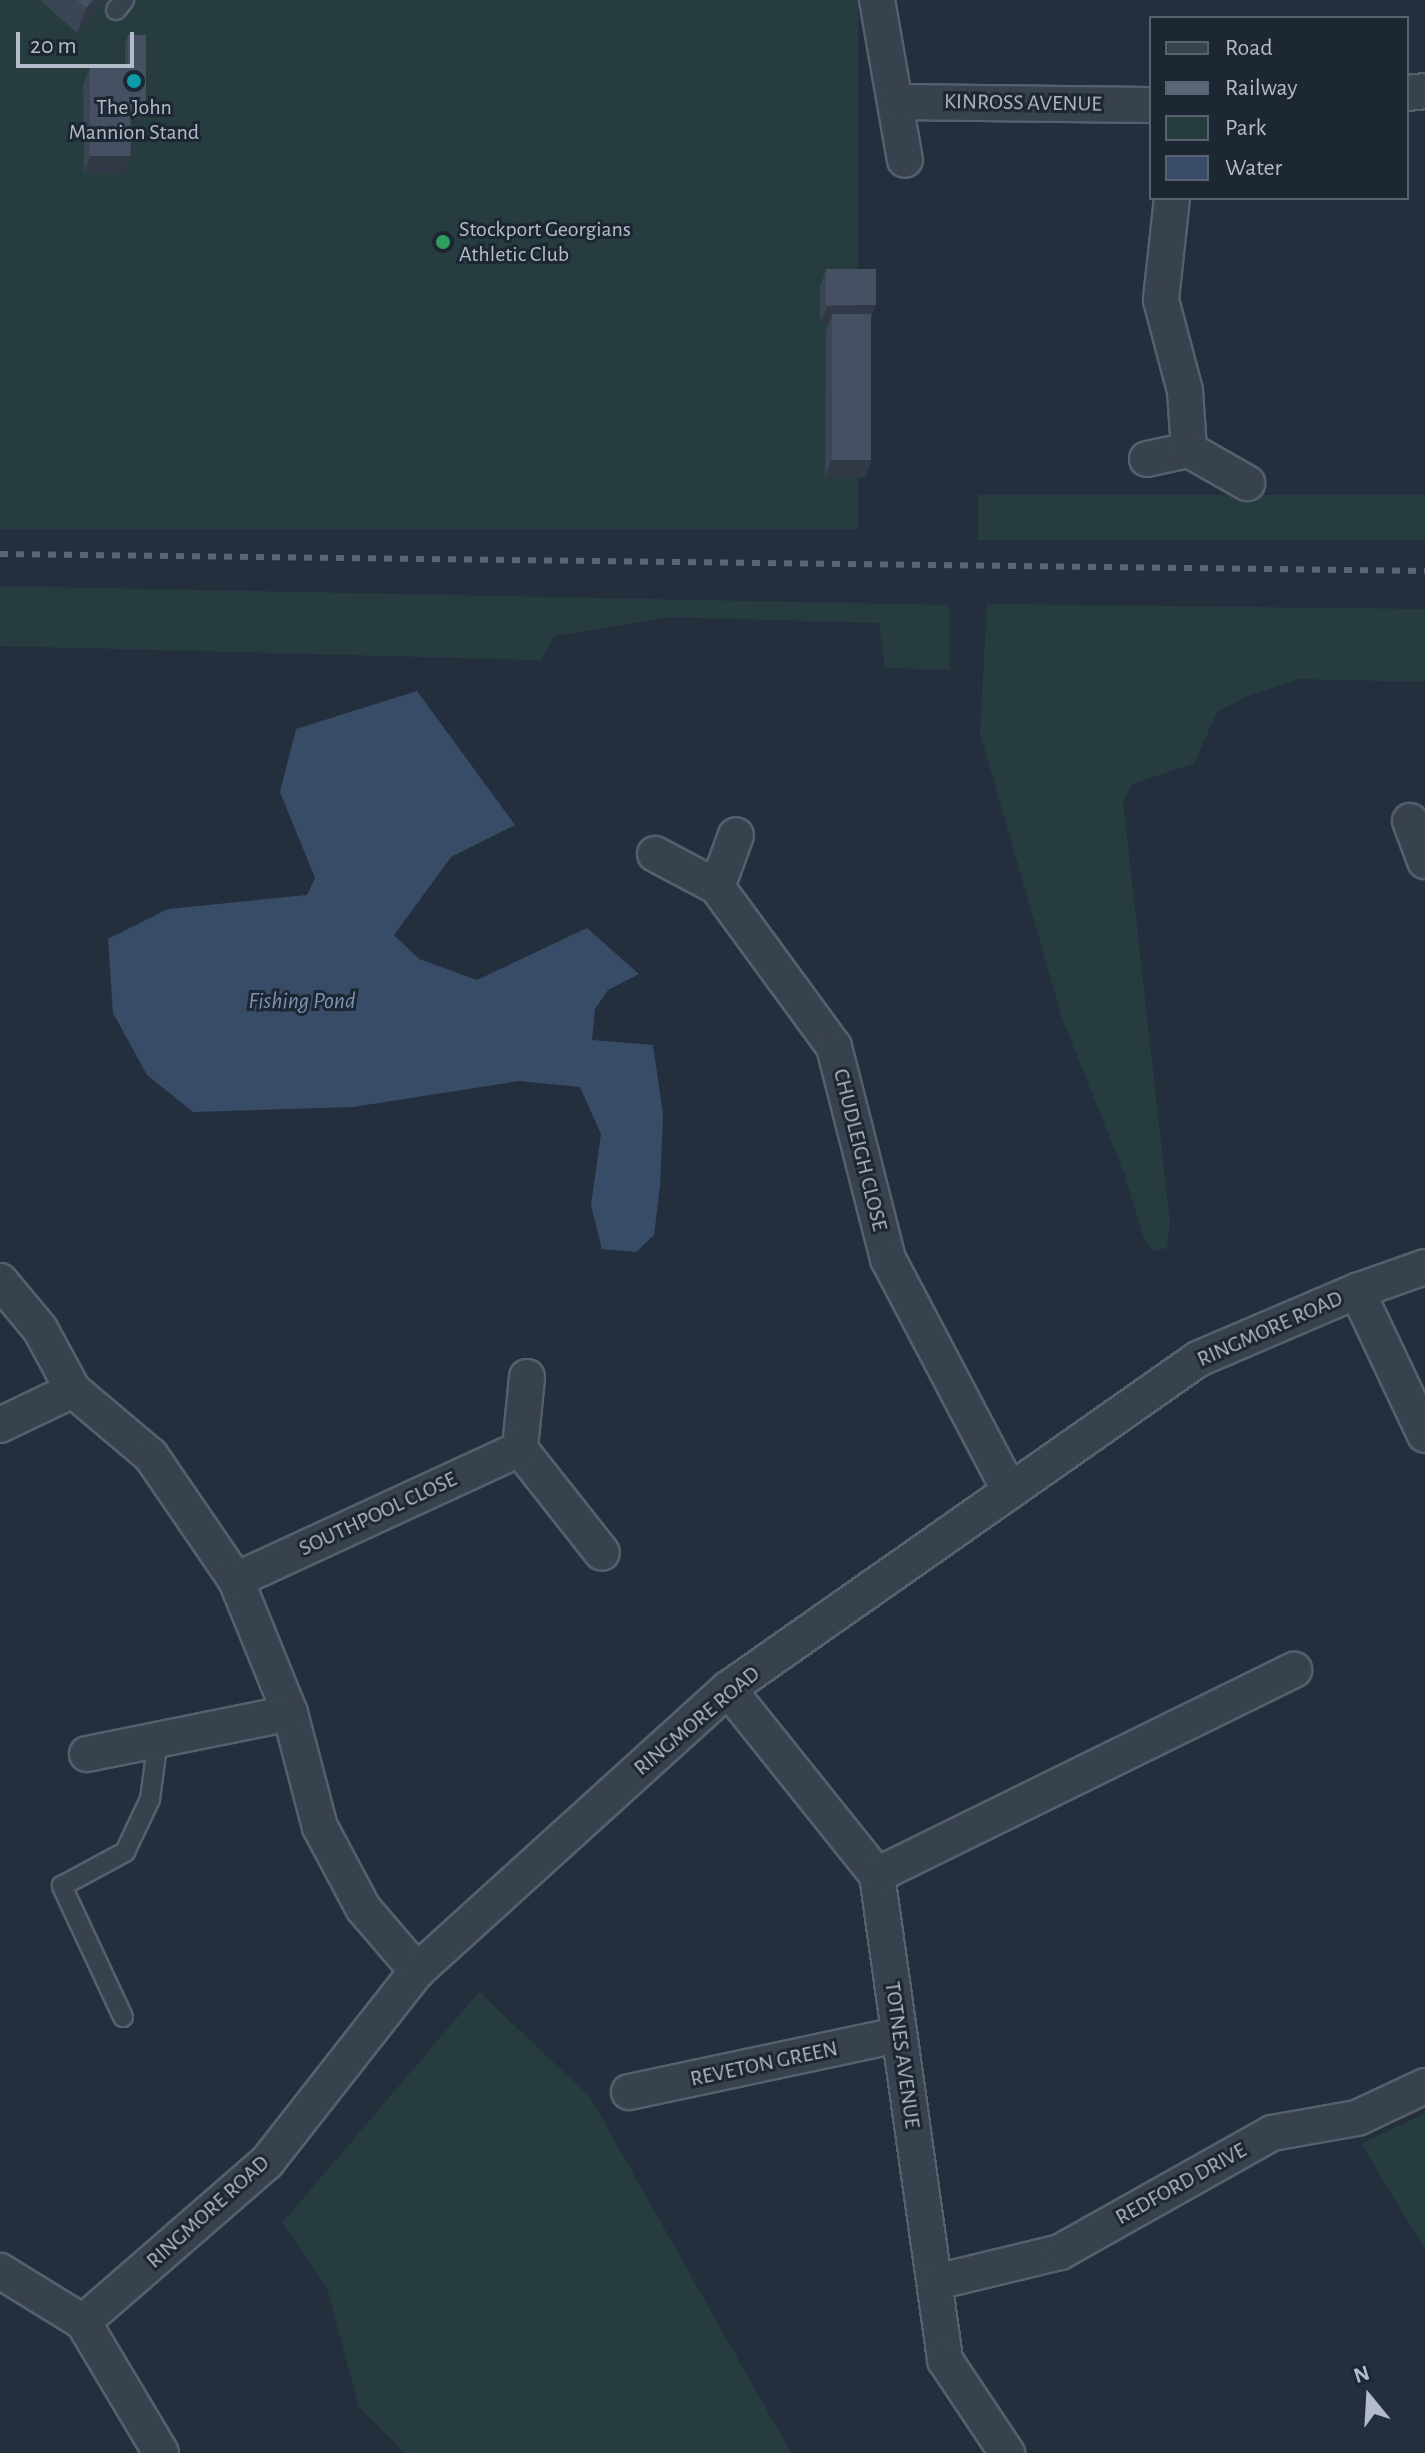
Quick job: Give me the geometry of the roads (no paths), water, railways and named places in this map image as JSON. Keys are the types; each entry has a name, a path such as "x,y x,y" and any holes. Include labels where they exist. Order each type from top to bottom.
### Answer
{"street":[{"path":"877,0 905,160"},
{"name":"KINROSS AVENUE","path":"895,102 1149,105"},
{"path":"1172,200 1161,300 1185,391 1189,450"},
{"path":"1147,459 1189,450 1247,483"},
{"path":"1410,821 1425,861"},
{"path":"717,887 736,835"},
{"name":"CHUDLEIGH CLOSE","path":"655,854 717,887 834,1047 888,1259 1010,1491"},
{"name":"RINGMORE ROAD","path":"83,2322 267,2162 417,1971 728,1689 1198,1359 1357,1291 1425,1267"},
{"path":"0,1281 40,1329 73,1390 151,1456 236,1580 290,1713 320,1827 363,1908 417,1971"},
{"path":"1357,1291 1425,1435"},
{"path":"527,1377 520,1449 602,1553"},
{"path":"0,1425 73,1390"},
{"name":"SOUTHPOOL CLOSE","path":"236,1580 520,1449"},
{"path":"728,1689 877,1875 1294,1670"},
{"path":"87,1754 290,1713"},
{"name":"TOTNES AVENUE","path":"877,1875 945,2360 1007,2453"},
{"name":"REVETON GREEN","path":"629,2092 898,2035"},
{"name":"REDFORD DRIVE","path":"936,2282 1060,2252 1272,2133 1357,2118 1425,2086"},
{"path":"0,2271 83,2322 161,2453"}],"lane":[{"path":"123,2017 62,1886 125,1852 150,1799 158,1740"}],"water":[{"name":"Fishing Pond","path":"417,691 515,825 451,857 394,935 419,959 477,980 587,928 639,974 608,990 595,1009 592,1040 653,1045 663,1114 660,1186 654,1235 636,1252 602,1249 591,1205 601,1134 580,1087 519,1081 353,1107 193,1112 147,1075 113,1013 108,939 168,909 307,895 315,878 280,792 296,729"}],"railway":[{"path":"0,554 1425,571"}],"place":[{"name":"The John Mannion Stand","path":"134,81"},
{"name":"Stockport Georgians Athletic Club","path":"443,242"}]}
